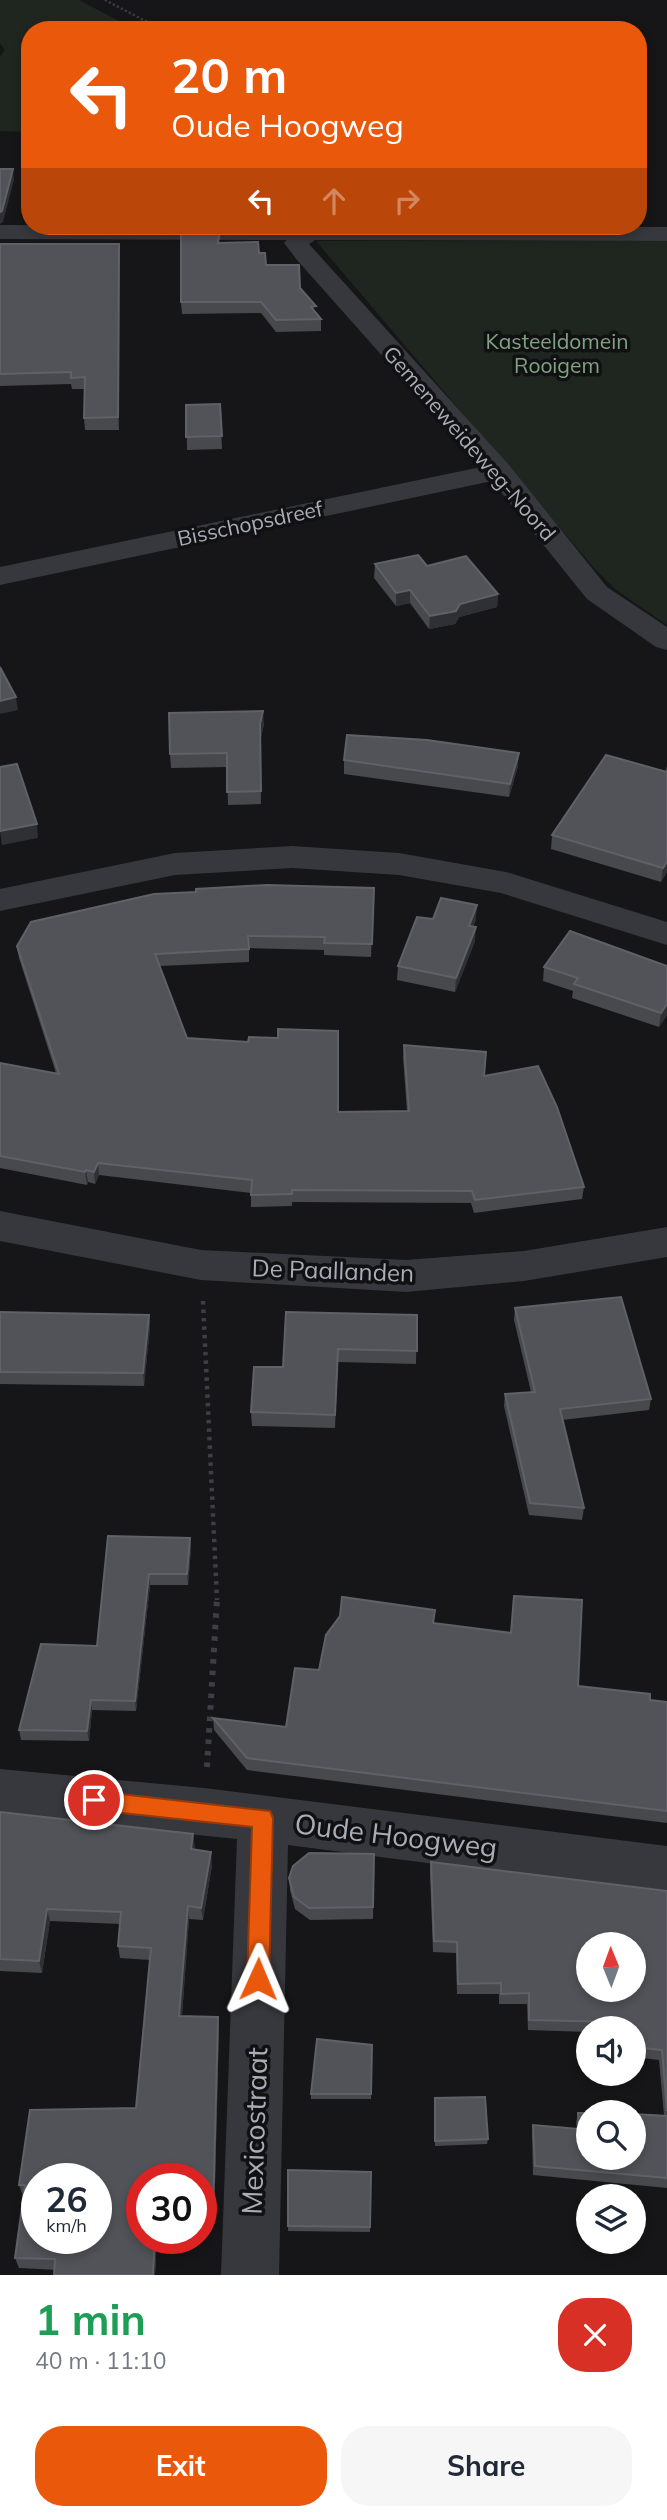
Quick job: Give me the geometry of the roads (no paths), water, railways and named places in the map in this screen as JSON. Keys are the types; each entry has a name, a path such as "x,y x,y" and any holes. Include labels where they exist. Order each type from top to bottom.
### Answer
{"street":[{"path":"0,232 21,232"},
{"path":"647,234 667,234"},
{"name":"Gemeneweideweg-Noord","path":"306,235 296,243 305,255 499,471 597,593 667,641"},
{"name":"Bisschopsdreef","path":"0,576 499,471"},
{"path":"0,900 175,864 292,857 399,864 506,883 667,934"},
{"name":"De Paallanden","path":"0,1226 201,1265 406,1276 524,1266 667,1242"},
{"name":"Oude Hoogweg","path":"0,1792 204,1811 667,1870"},
{"name":"Mexicostraat","path":"250,2275 263,1818"}],"park label":[{"name":"Kasteeldomein Rooigem","path":"557,353"}]}
